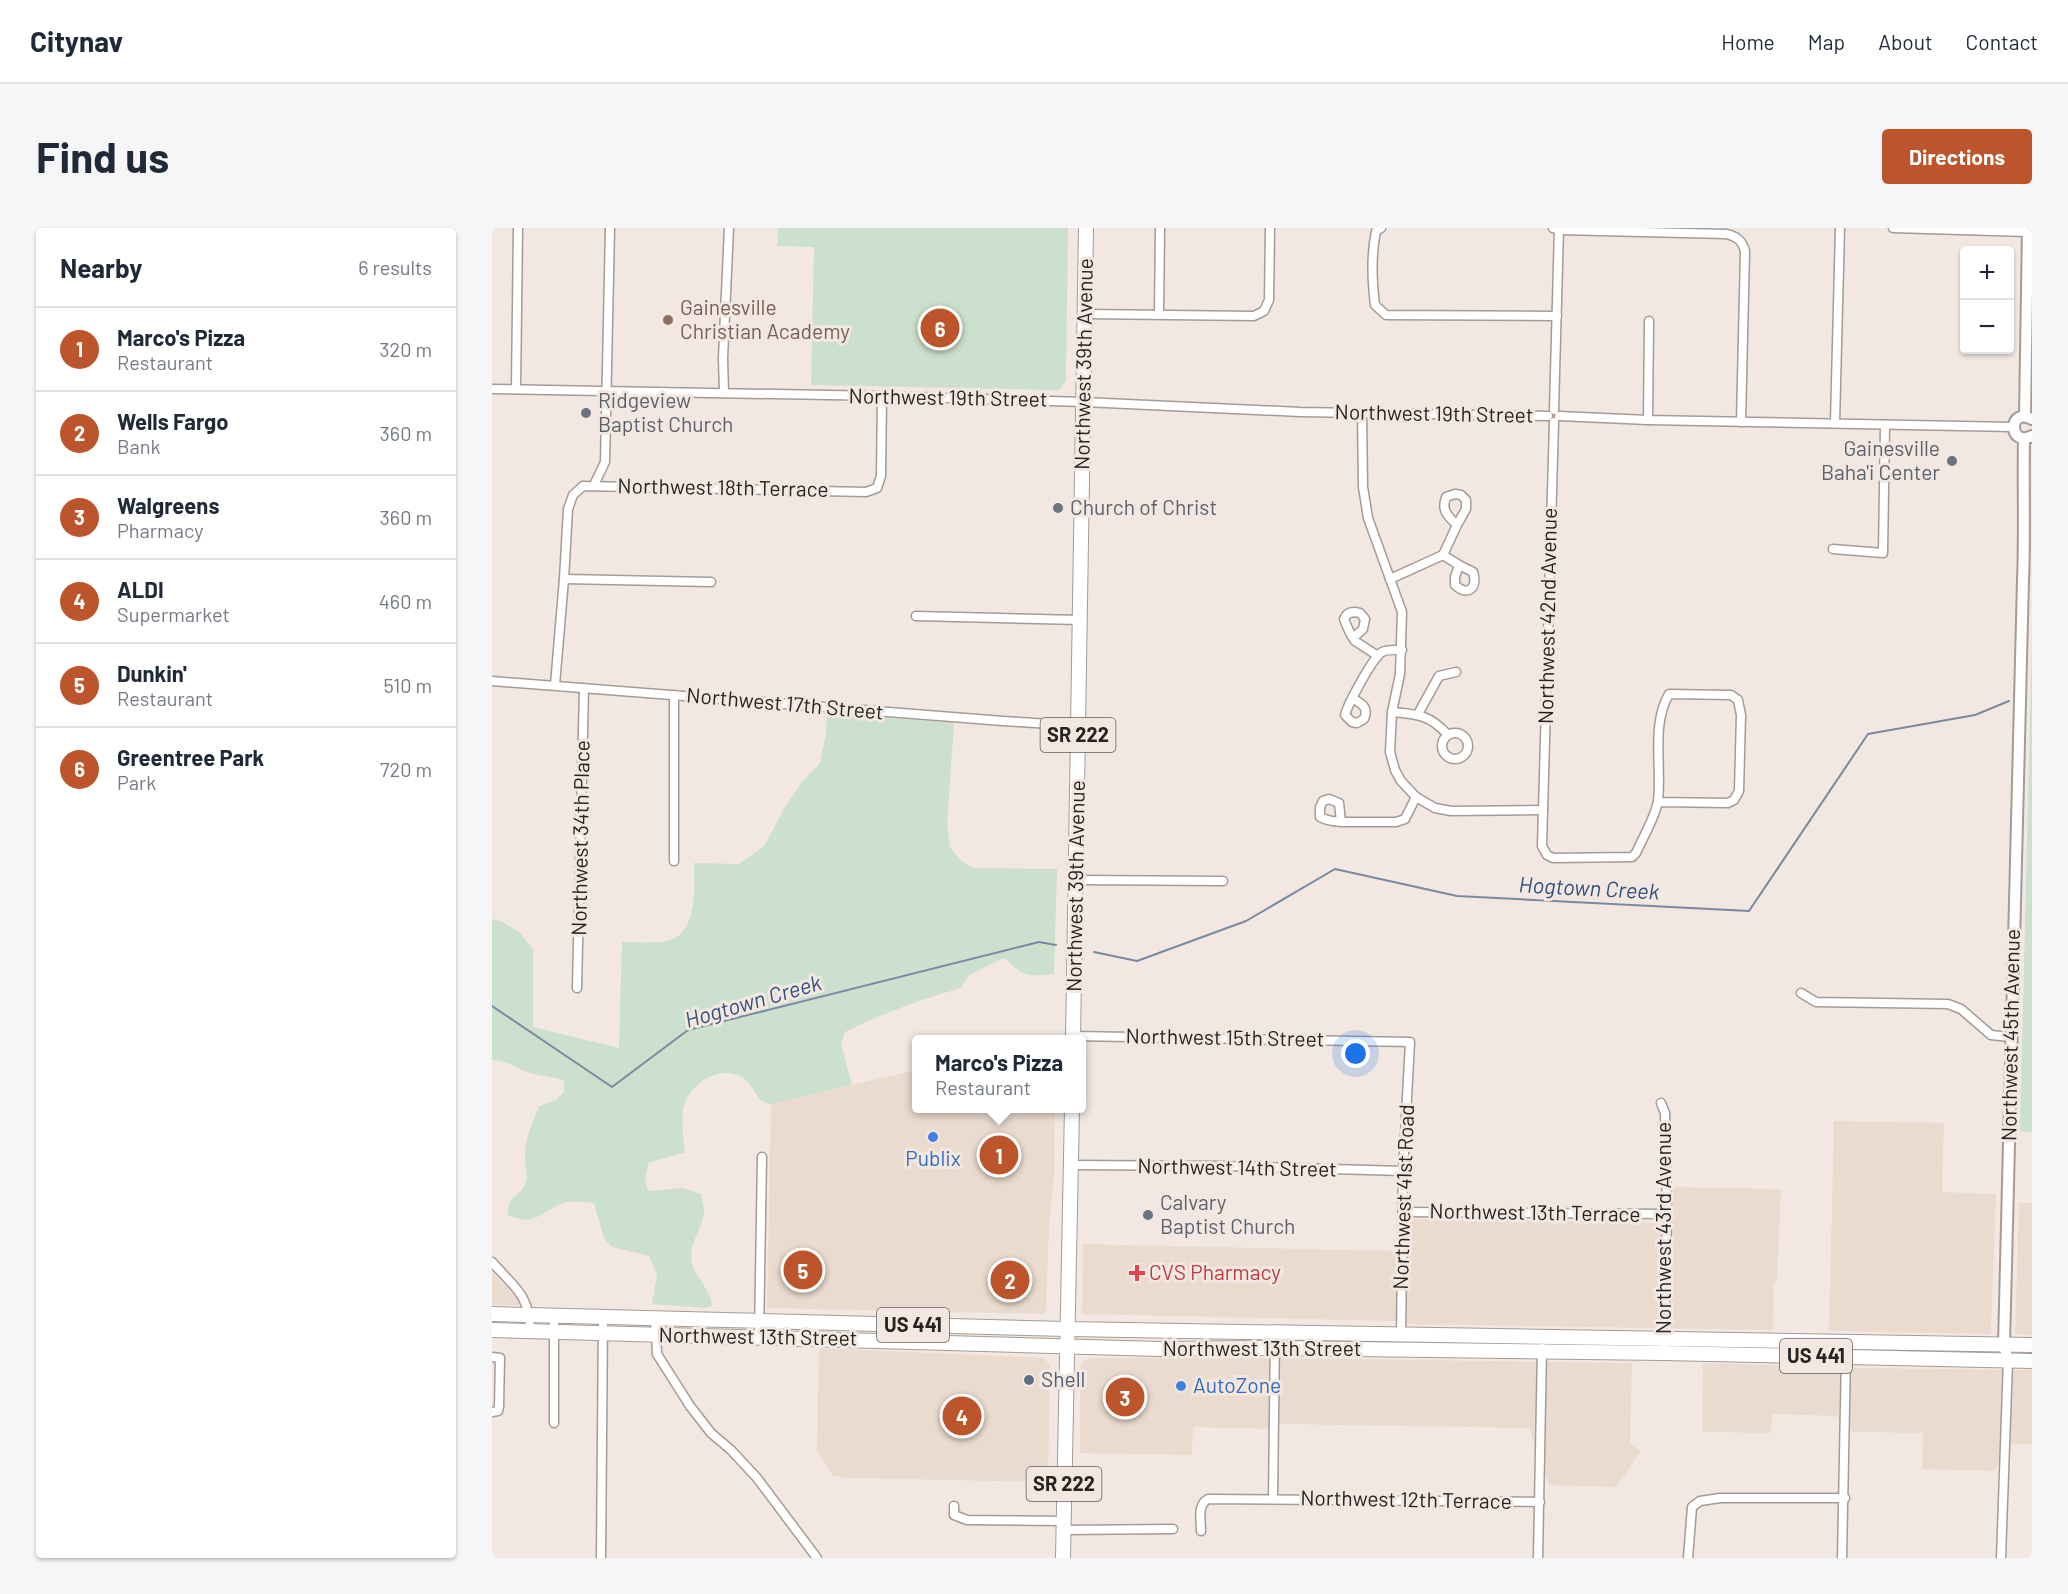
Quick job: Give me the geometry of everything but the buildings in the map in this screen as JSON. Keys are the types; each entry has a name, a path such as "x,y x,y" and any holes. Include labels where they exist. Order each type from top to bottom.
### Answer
{"main road":[{"name":"Northwest 39th Avenue","path":"1074,1035 1086,228"},
{"name":"SR 222","path":"1063,1558 1072,1113"},
{"name":"Northwest 13th Street","path":"492,1314 1067,1329 2032,1345"},
{"name":"Northwest 13th Street","path":"492,1330 1160,1349 1275,1348 1664,1353 2032,1361"}],"street":[{"path":"516,389 518,228"},
{"path":"594,485 605,462 609,228"},
{"path":"724,393 723,358 729,228"},
{"path":"1159,314 1160,228"},
{"path":"1085,314 1254,316 1264,310 1269,300 1270,228"},
{"path":"1381,228 1376,231 1373,262 1375,305 1386,315 1557,316"},
{"path":"1835,423 1840,228"},
{"path":"1893,228 2028,230 2029,418 2017,419 2013,427 2016,435 2028,437"},
{"path":"1557,229 1726,234 1741,240 1745,259 1741,422"},
{"name":"Northwest 42nd Avenue","path":"1557,229 1557,316 1542,846 1547,855 1553,858 1632,857 1636,853 1658,802"},
{"path":"1648,420 1649,321"},
{"name":"Northwest 19th Street","path":"492,389 882,396 1362,413 2013,427"},
{"name":"Northwest 18th Terrace","path":"564,579 568,509 573,495 583,486 866,492 877,488 881,476 882,396"},
{"path":"1362,413 1363,487 1368,518 1402,612 1400,674 1392,712 1390,752 1395,770 1401,782 1416,797 1436,808 1451,811 1543,810"},
{"path":"1833,549 1883,553 1885,425"},
{"name":"Northwest 45th Avenue","path":"2001,1558 2008,1360 2004,1345 2010,1037 2028,437"},
{"path":"1390,579 1443,555 1458,525"},
{"path":"1443,555 1459,565"},
{"path":"555,685 564,579 711,582"},
{"path":"916,616 1080,620"},
{"path":"1353,638 1378,656"},
{"path":"1352,698 1383,651 1402,650"},
{"path":"1418,714 1439,676 1456,672"},
{"name":"Northwest 17th Street","path":"492,681 1078,726"},
{"name":"Northwest 34th Place","path":"577,988 584,688"},
{"path":"674,694 674,861"},
{"path":"1669,694 1731,695 1738,700 1741,715 1741,744 1739,791 1734,800 1728,803 1658,802 1660,724 1662,707 1669,694"},
{"path":"1392,712 1418,714 1438,724 1448,735"},
{"path":"1341,822 1396,822 1405,819 1416,797"},
{"path":"1077,880 1223,881"},
{"path":"1801,993 1816,1002 1948,1004 1961,1009 1991,1035 2010,1037"},
{"name":"Northwest 15th Street","path":"1086,1038 1390,1041 1410,1042 1410,1045"},
{"name":"Northwest 41st Road","path":"1401,1350 1403,1171 1410,1045"},
{"name":"Northwest 43rd Avenue","path":"1661,1103 1665,1113 1667,1214 1664,1353"},
{"path":"759,1336 762,1157"},
{"name":"Northwest 14th Street","path":"1071,1165 1403,1171"},
{"name":"Northwest 13th Terrace","path":"1403,1212 1667,1214"},
{"path":"492,1262 524,1298 530,1315 530,1331"},
{"path":"554,1423 555,1316"},
{"path":"601,1558 603,1317"},
{"path":"655,1318 657,1354 690,1406 711,1433 731,1450 757,1478 817,1558"},
{"path":"1273,1499 1275,1332"},
{"path":"1538,1558 1543,1336"},
{"path":"1842,1558 1845,1498 1846,1341"},
{"path":"492,1357 500,1358 499,1407 498,1411 492,1412"},
{"path":"1689,1558 1692,1507 1700,1501 1720,1498 1845,1498"},
{"name":"Northwest 12th Terrace","path":"1201,1531 1201,1507 1208,1499 1540,1502"},
{"path":"954,1506 954,1515 967,1520 1173,1529"}],"shaded area":[{"path":"912,1071 912,1113 1055,1113 1054,1175 1044,1314 767,1308 771,1104"},
{"path":"1834,1121 1944,1123 1942,1192 1996,1194 1991,1334 1829,1331"},
{"path":"1672,1187 1781,1189 1773,1330 1410,1324 1395,1321 1082,1314 1083,1244 1396,1251 1410,1219 1662,1223"},
{"path":"2019,1203 2032,1203 2032,1335 2015,1334"},
{"path":"492,1272 524,1305 492,1305"},
{"path":"819,1348 1045,1358 1050,1367 1048,1482 847,1478 832,1475 817,1450"},
{"path":"1090,1358 1632,1363 1630,1444 1641,1451 1616,1487 1549,1485 1529,1428 1282,1424 1268,1429 1193,1427 1192,1455 1080,1453 1080,1367 1083,1361"},
{"path":"1703,1363 2032,1370 2032,1444 2006,1443 1995,1471 1922,1469 1923,1433 1853,1432 1835,1416 1772,1414 1771,1433 1702,1432"}],"green space":[{"path":"778,228 1068,228 1066,381 1059,390 811,385 814,247 777,246"},
{"path":"2032,636 2032,1132 2020,1131"},
{"path":"827,713 954,723 947,824 950,847 960,860 973,868 1057,869 1054,974 1038,975 1020,972 1003,958 969,975 961,988 902,1007 845,1032 841,1044 852,1085 771,1104 759,1098 740,1076 723,1073 706,1078 693,1090 684,1105 685,1152 649,1163 645,1178 648,1191 683,1188 701,1194 704,1213 692,1246 691,1258 694,1270 708,1293 712,1305 706,1308 652,1304 657,1275 649,1256 612,1247 604,1238 594,1203 565,1203 536,1217 524,1220 508,1215 512,1199 523,1189 526,1180 526,1145 539,1106 556,1100 564,1092 564,1081 530,1073 492,1060 492,919 503,922 519,932 533,949 533,1027 619,1048 622,942 658,942 677,937 689,922 692,913 694,863 739,864 764,846 801,783 820,763 826,734"}],"waterway":[{"name":"Hogtown Creek","path":"1094,952 1137,961 1246,921 1335,869 1457,896 1749,911 1868,734 1975,715 2009,701"},
{"name":"Hogtown Creek","path":"492,1006 612,1087 688,1030 1039,942 1056,945"}],"place":[{"name":"Gainesville Christian Academy","path":"668,320"},
{"name":"Greentree Park","path":"940,328"},
{"name":"Ridgeview Baptist Church","path":"586,413"},
{"name":"Gainesville Baha'i Center","path":"1952,461"},
{"name":"Church of Christ","path":"1058,508"},
{"name":"Publix","path":"933,1137"},
{"name":"Marco's Pizza","path":"999,1155"},
{"name":"Calvary Baptist Church","path":"1148,1215"},
{"name":"Dunkin'","path":"803,1270"},
{"name":"CVS Pharmacy","path":"1137,1273"},
{"name":"Wells Fargo","path":"1010,1280"},
{"name":"Shell","path":"1029,1380"},
{"name":"AutoZone","path":"1181,1386"},
{"name":"Walgreens","path":"1125,1397"},
{"name":"ALDI","path":"962,1416"}]}
